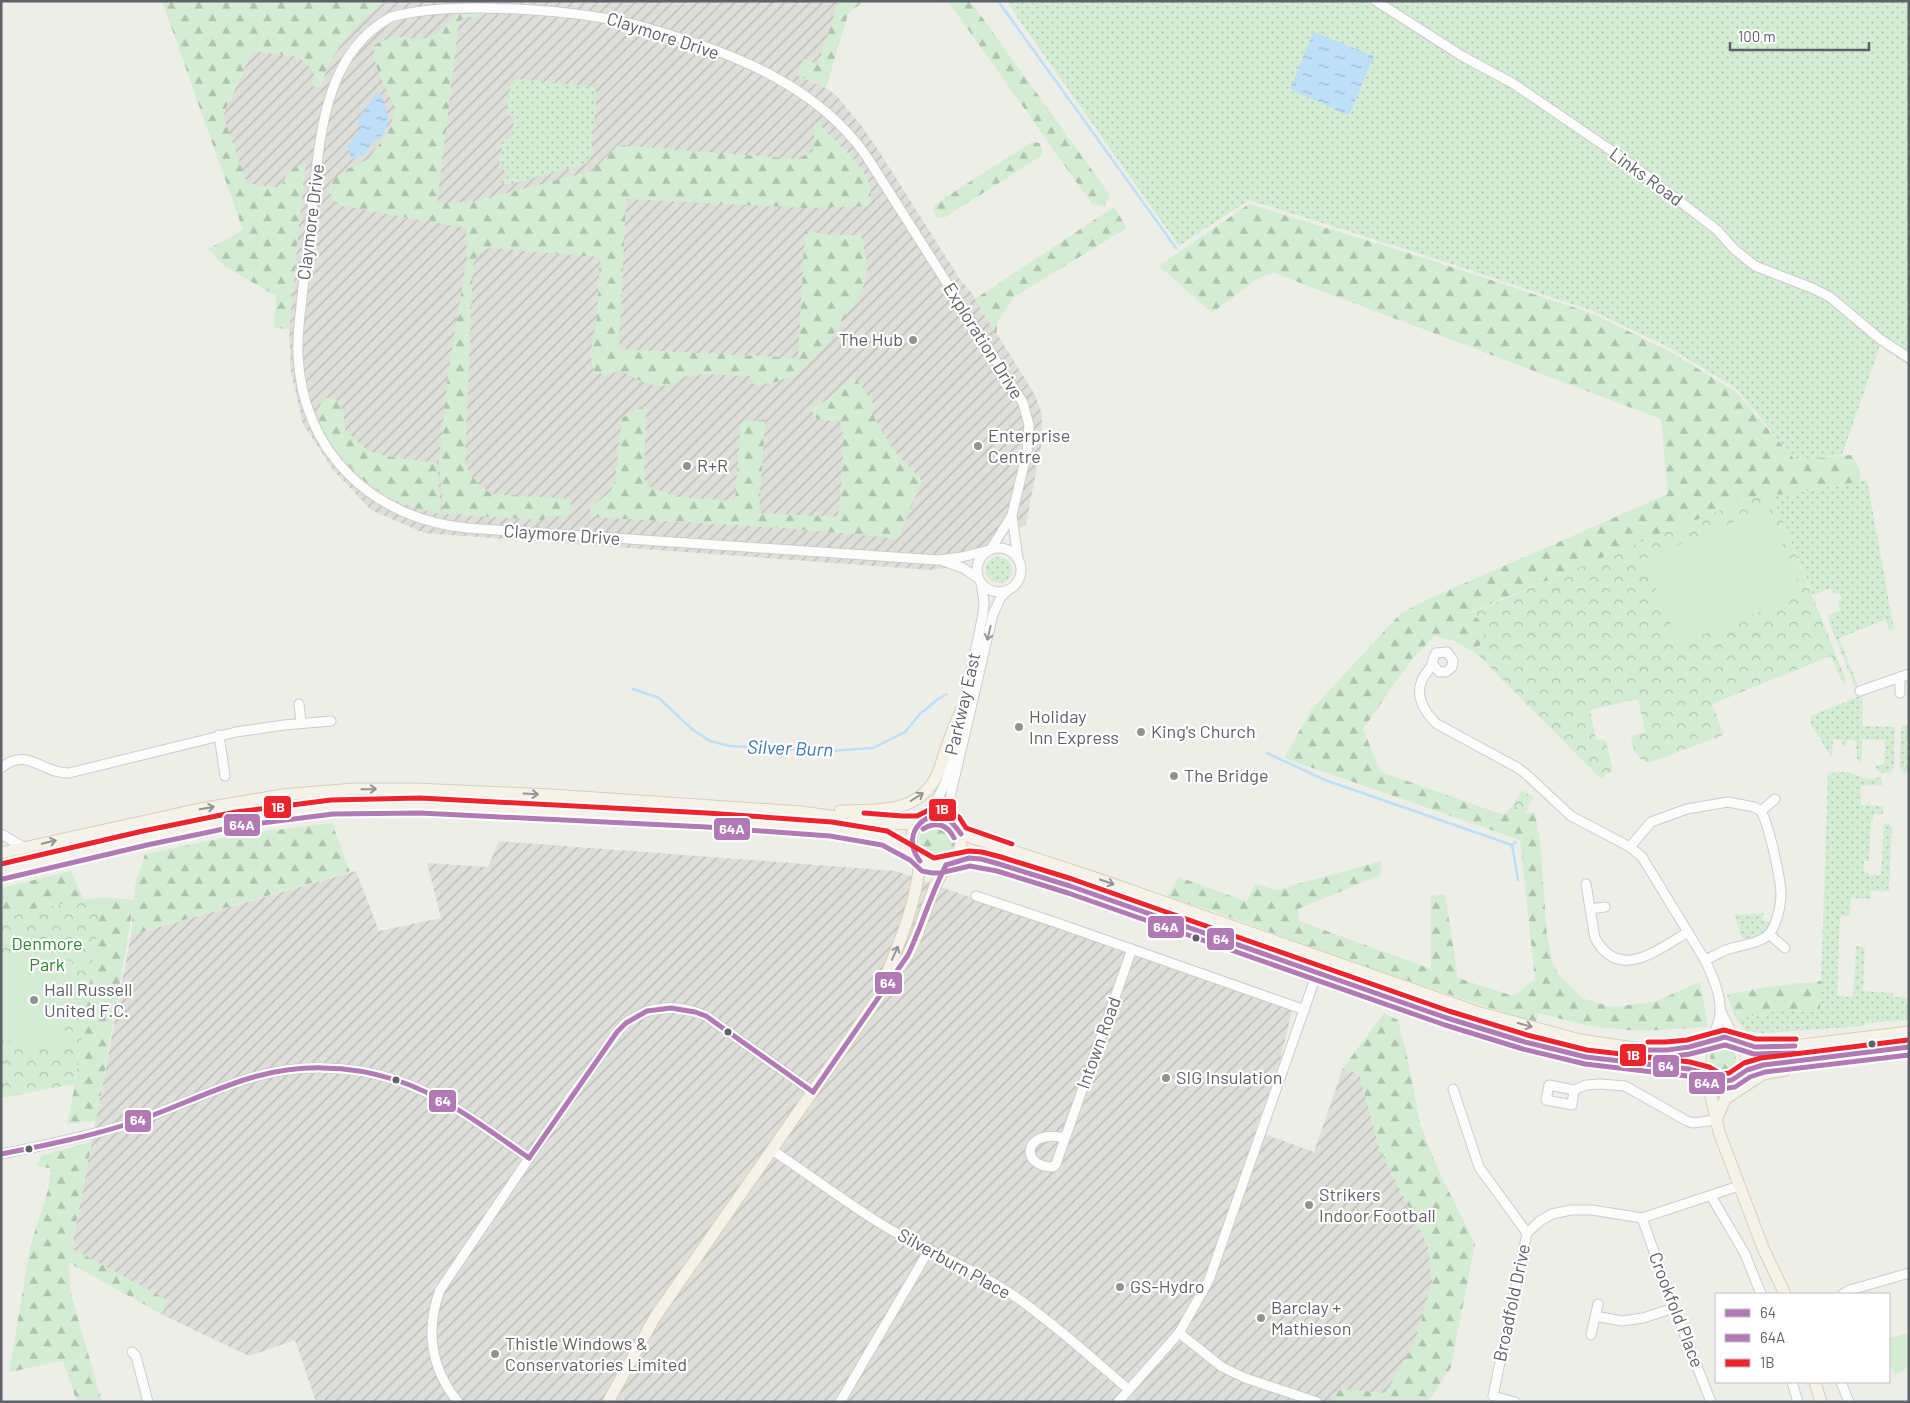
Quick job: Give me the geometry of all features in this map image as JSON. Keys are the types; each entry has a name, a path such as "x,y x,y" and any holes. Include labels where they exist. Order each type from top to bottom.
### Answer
{"main road":[{"path":"801,812 891,809 916,799 927,790 936,776 953,729 964,706"},
{"path":"1,854 200,809 282,795 354,789 414,789 551,795 801,812 888,824 921,821 932,816 940,816 954,823 961,834 959,853 948,864 934,888 908,955 655,1317 608,1402"},
{"path":"1,872 145,838 237,819 332,806 463,807 832,829 884,838 933,866 968,858 999,864 1070,886 1446,1018 1525,1042 1586,1057 1684,1068 1706,1074 1712,1079 1724,1082 1763,1065 1909,1047"},
{"path":"877,998 908,919 918,885 917,858 911,846 911,838 921,821"},
{"path":"961,834 1101,880 1477,1012 1580,1040 1642,1049 1667,1050 1725,1037 1755,1046 1786,1047 1909,1032"},
{"path":"1716,1120 1746,1063 1744,1049 1736,1041"},
{"path":"1709,1042 1701,1058 1719,1132 1763,1248 1785,1293"},
{"path":"1727,1098 1763,1074 1773,1071 1833,1064 1860,1054"},
{"path":"1815,1383 1821,1402"}],"street":[{"name":"Claymore Drive","path":"930,258 852,136 812,99 765,73 676,36 612,18 538,6 468,1 429,2 384,21 365,35 352,49 343,63 333,87 321,141 298,331 298,366 302,388 312,420 324,444 346,473 363,489 396,509 419,519 453,527 938,560 962,557 990,549"},
{"name":"Links Road","path":"1376,1 1462,56 1514,84 1634,166 1716,230 1734,249 1755,266 1830,297 1880,339 1909,358"},
{"name":"Exploration Drive","path":"930,258 1015,387 1026,410 1029,425 1029,444 1012,515 990,549"},
{"name":"Exploration Drive","path":"1012,515 1018,559"},
{"path":"990,549 1007,549 1018,559 1021,568 1019,578 1008,590 996,592 980,581 978,562 984,553 990,549"},
{"name":"Claymore Drive","path":"938,560 963,568 980,581"},
{"name":"Parkway East","path":"921,821 940,794 946,781 983,614 984,602 980,581"},
{"name":"Parkway East","path":"954,823 950,807 951,793 993,614 1001,597 1008,590"},
{"path":"1432,663 1423,678 1420,693 1423,709 1429,717 1437,724 1526,774 1571,816 1630,847 1642,857 1705,960 1718,992 1720,1010 1718,1023 1709,1042"},
{"path":"1860,691 1904,676"},
{"path":"1900,693 1904,676"},
{"path":"299,704 301,723"},
{"path":"1,768 8,762 21,759 33,760 57,772 69,772 219,735 301,723 331,721"},
{"path":"219,735 225,776"},
{"path":"1761,811 1775,799"},
{"path":"1630,847 1651,822 1688,809 1728,802 1754,807 1761,811 1769,834 1781,893 1775,921 1769,934 1760,940 1727,950 1705,960"},
{"path":"1,834 25,848"},
{"path":"1586,884 1595,938 1599,946 1613,958 1630,962 1639,960 1688,932"},
{"path":"976,896 1305,1010"},
{"path":"1590,909 1605,907"},
{"path":"1769,934 1784,948"},
{"name":"Intown Road","path":"1065,1138 1132,949"},
{"path":"1118,1402 1179,1333 1209,1280 1317,973"},
{"path":"458,1402 446,1386 433,1352 431,1330 440,1290 617,1032 633,1017 655,1008 687,1008 706,1016 813,1092"},
{"path":"1720,1010 1736,1041"},
{"path":"1,1154 79,1138 136,1121 249,1078 284,1071 326,1068 375,1074 417,1088 461,1111 529,1158"},
{"path":"1574,1090 1593,1084 1625,1086 1687,1121 1693,1123 1716,1120"},
{"path":"1457,1092 1479,1167 1527,1233"},
{"name":"Silverburn Place","path":"772,1150 853,1206 1019,1299 1063,1333 1128,1389"},
{"name":"Broadfold Drive","path":"1515,1402 1493,1399 1527,1233 1540,1221 1552,1214 1571,1210 1592,1210 1642,1218 1739,1186"},
{"path":"1711,1196 1745,1254 1761,1293"},
{"name":"Crookfold Place","path":"1642,1218 1674,1308 1711,1402"},
{"path":"840,1402 929,1250"},
{"path":"1845,1293 1909,1273"},
{"path":"1591,1335 1598,1304"},
{"path":"1595,1316 1622,1320 1643,1318 1674,1308"},
{"path":"1179,1333 1222,1367 1245,1378 1317,1402"},
{"path":"132,1352 136,1356 148,1402"},
{"path":"1792,1383 1798,1402"},
{"path":"1841,1383 1849,1402"}],"shaded area":[{"path":"385,1 839,1 818,65 797,75 826,88 837,96 863,128 961,281 971,292 1035,395 1041,412 1043,436 1026,524 945,568 930,570 424,533 371,510 333,470 303,424 291,372 289,329 305,164 289,171 280,188 247,184 223,116 252,51 300,57 314,71 320,87 328,66 342,42 357,24"},
{"path":"499,841 896,871 1292,1011 1279,1065 1255,1131 1314,1152 1343,1068 1359,1073 1380,1150 1428,1245 1432,1282 1415,1343 1386,1393 1331,1395 1334,1402 316,1402 295,1340 249,1356 165,1316 69,1262 131,935 356,871 379,931 441,918 427,863 488,867"}],"green space":[{"path":"162,1 385,1 354,29 338,48 320,87 313,86 314,71 300,57 252,51 223,115 247,184 280,188 289,171 305,163 289,329 274,328 276,296 226,267 208,249 243,230"},
{"path":"839,1 864,1 848,14 826,88 797,75 803,59 818,64"},
{"path":"938,1 969,1 974,6 1110,195 1104,206 1092,204 949,4"},
{"path":"1006,1 1909,1 1909,366 1880,346 1842,455 1795,460 1736,388 1668,347 1593,311 1249,200 1179,246"},
{"path":"463,10 481,10 482,14 479,17 466,17 459,21 437,204 476,201 592,171 618,145 797,159 813,151 815,122 819,123 855,160 871,188 869,206 806,208 626,199 619,349 798,358 805,231 831,235 861,235 868,267 862,291 827,344 797,375 772,383 754,385 750,376 699,374 684,377 671,384 658,386 645,383 621,371 605,375 595,373 590,356 597,317 600,257 491,248 477,256 473,265 465,461 475,480 492,494 571,499 570,516 549,516 541,520 444,514 439,461 448,374 467,257 466,228 338,205 330,192 330,183 343,171 367,160 388,133 395,110 376,66 373,46 392,38 422,39 435,35"},
{"path":"517,79 594,88 597,95 591,155 588,162 581,166 511,184 504,184 499,181 507,179 503,167 499,168 503,137 511,138 515,116 506,115 511,86"},
{"path":"1032,142 1039,143 1043,150 1041,156 944,218 937,218 933,211 935,204"},
{"path":"1249,204 1421,257 1591,313 1667,350 1735,391 1795,460 1851,455 1858,465 1861,481 1789,494 1756,496 1471,612 1486,626 1477,654 1453,640 1434,636 1410,662 1363,729 1381,772 1504,815 1513,805 1525,813 1535,813 1540,839 1547,936 1552,959 1558,974 1582,998 1611,1007 1654,1002 1700,982 1708,1027 1639,1031 1589,1026 1538,1013 1536,1023 1351,962 1213,911 1167,897 1179,877 1247,902 1255,884 1276,890 1381,861 1381,875 1298,909 1299,921 1431,969 1430,896 1445,894 1458,978 1513,996 1535,979 1520,840 1284,758 1311,710 1401,613 1424,601 1668,494 1661,419 1274,273 1260,277 1212,313 1159,266"},
{"path":"1114,207 1127,228 1014,297 998,321 996,335 975,299"},
{"path":"854,376 875,406 871,412 892,448 922,481 898,539 784,528 592,517 590,508 611,491 615,479 622,418 641,407 646,407 644,478 648,486 678,497 735,501 741,422 765,420 759,513 838,517 843,466 842,426 839,420 828,421 816,418 811,409 828,399"},
{"path":"326,398 336,399 343,411 345,430 368,451 390,457 437,463 441,514 391,499 369,485 351,468 333,447 320,427 318,419 319,410"},
{"path":"1867,480 1894,629 1890,631 1885,620 1839,638 1859,688 1855,687 1829,622 1829,615 1840,610 1837,601 1842,599 1839,593 1834,595 1831,588 1813,595 1772,495 1789,494"},
{"path":"1772,495 1846,680 1844,687 1831,656 1712,704 1724,735 1648,763 1640,759 1635,752 1631,736 1645,732 1638,699 1590,710 1596,740 1604,739 1606,741 1613,770 1601,779 1477,654 1486,626 1471,613 1591,562 1756,496"},
{"path":"1768,508 1803,594 1679,644 1644,559"},
{"path":"999,557 1008,561 1012,570 1008,579 999,583 990,579 986,570 990,561"},
{"path":"1862,695 1862,726 1895,727 1894,769 1890,773 1878,772 1875,765 1884,765 1885,740 1862,739 1861,764 1857,759 1856,741 1847,740 1847,746 1842,746 1843,739 1833,739 1832,758 1811,724 1810,717 1813,715"},
{"path":"1903,725 1909,725 1909,774 1904,773 1900,768 1901,728"},
{"path":"1828,773 1850,773 1869,779 1881,777 1882,786 1861,786 1861,805 1883,806 1883,814 1873,814 1873,821 1871,821 1869,861 1864,861 1864,872 1869,873 1869,875 1881,875 1884,823 1889,824 1892,828 1889,891 1871,891 1870,899 1851,898 1850,916 1840,916 1837,996 1853,997 1856,946 1865,947 1863,991 1893,993 1893,997 1909,998 1909,1020 1865,1023 1865,1026 1763,1033 1746,1031 1736,1019 1776,1011 1820,1011"},
{"path":"1522,790 1534,797 1525,813 1513,805"},
{"path":"332,823 350,872 131,935 133,907 96,1121 67,1124 75,1084 102,897 134,900 135,886 145,854 237,835"},
{"path":"937,824 944,825 950,829 954,835 954,849 950,855 944,859 937,860 930,859 924,855 920,849 919,842 920,835 924,829 930,825"},
{"path":"71,871 84,900 1,915 1,888"},
{"name":"Denmore Park","path":"102,897 75,1084 1,1098 1,915"},
{"path":"1764,913 1762,920 1771,922 1767,930 1757,936 1743,939 1734,915"},
{"name":"Hall Russell United F.C.","path":"1,953 72,961 63,1046 1,1040"},
{"path":"1821,981 1820,1012 1776,1011 1736,1019 1727,995 1766,987"},
{"path":"1384,1013 1398,1020 1409,1064 1420,1124 1439,1172 1475,1244 1451,1367 1428,1402 1334,1402 1331,1395 1342,1389 1386,1393 1415,1343 1432,1282 1428,1245 1380,1150 1359,1074 1343,1068"},
{"path":"1723,1046 1732,1050 1736,1059 1732,1068 1723,1072 1714,1068 1710,1059 1714,1050"},
{"path":"92,1142 71,1248 167,1300 162,1314 69,1263 70,1290 102,1402 77,1402 63,1361 9,1372 30,1247 48,1190 51,1168 36,1167 42,1155"},
{"path":"1909,1333 1909,1367 1895,1375 1890,1363 1890,1338"}],"water":[{"path":"1313,32 1374,56 1350,113 1347,115 1290,89"},
{"path":"377,92 382,95 389,120 383,135 371,144 366,153 352,160 347,145 361,129 358,120"}],"waterway":[{"path":"998,1 1176,248"},
{"name":"Silver Burn","path":"633,689 659,698 693,730 710,741 730,746 829,751 873,748 905,732 919,715 947,694"},
{"path":"1267,753 1325,780 1512,845 1516,842"},
{"path":"1512,845 1518,880"}],"transit line":[{"name":"1B","path":"1,864 143,831 236,812 331,800 420,798 707,813 832,822 887,831 934,858 969,851 1001,857 1072,879 1449,1011 1527,1035 1587,1050 1690,1062 1709,1067 1721,1074 1729,1073 1744,1063 1761,1058 1908,1040"},
{"name":"1B","path":"864,813 917,816 931,809 941,809 959,817 966,828 1012,844"},
{"name":"64A","path":"3,879 238,826 333,814 420,813 707,827 830,836 882,845 910,860 922,871 940,873 970,866 997,871 1068,893 1445,1025 1523,1049 1585,1064 1687,1076 1721,1089 1735,1087 1750,1077 1765,1072 1909,1055"},
{"name":"64","path":"920,861 914,851 912,840 916,828 925,819 937,816 944,818 952,823 961,834"},
{"name":"64A","path":"923,829 932,825 941,825 954,838"},
{"name":"64","path":"946,865 969,858 999,864 1070,886 1447,1018 1525,1042 1586,1057 1689,1069 1706,1074 1720,1082 1732,1080 1747,1070 1763,1065 1909,1047"},
{"name":"64","path":"813,1092 908,955 946,865"},
{"name":"64","path":"529,1158 617,1032 626,1023 647,1011 671,1008 706,1016 813,1092"},
{"name":"1B","path":"1648,1042 1687,1040 1724,1030 1756,1039 1796,1039"},
{"name":"64","path":"1648,1050 1689,1047 1725,1037 1755,1047 1795,1046"},
{"name":"64A","path":"1648,1058 1690,1054 1725,1045 1754,1054 1795,1053"},
{"name":"64","path":"1,1154 104,1131 151,1116 205,1094 265,1074 322,1068 359,1071 396,1080 414,1087 449,1104 529,1158"}],"place":[{"name":"The Hub","path":"913,340"},
{"name":"Enterprise Centre","path":"978,446"},
{"name":"R+R","path":"687,466"},
{"name":"Holiday Inn Express","path":"1019,727"},
{"name":"King's Church","path":"1141,732"},
{"name":"The Bridge","path":"1174,776"},
{"name":"Hall Russell United F.C.","path":"34,1000"},
{"name":"SIG Insulation","path":"1166,1078"},
{"name":"Strikers Indoor Football","path":"1309,1205"},
{"name":"GS-Hydro","path":"1120,1287"},
{"name":"Barclay + Mathieson","path":"1261,1318"},
{"name":"Thistle Windows & Conservatories Limited","path":"495,1354"}]}
